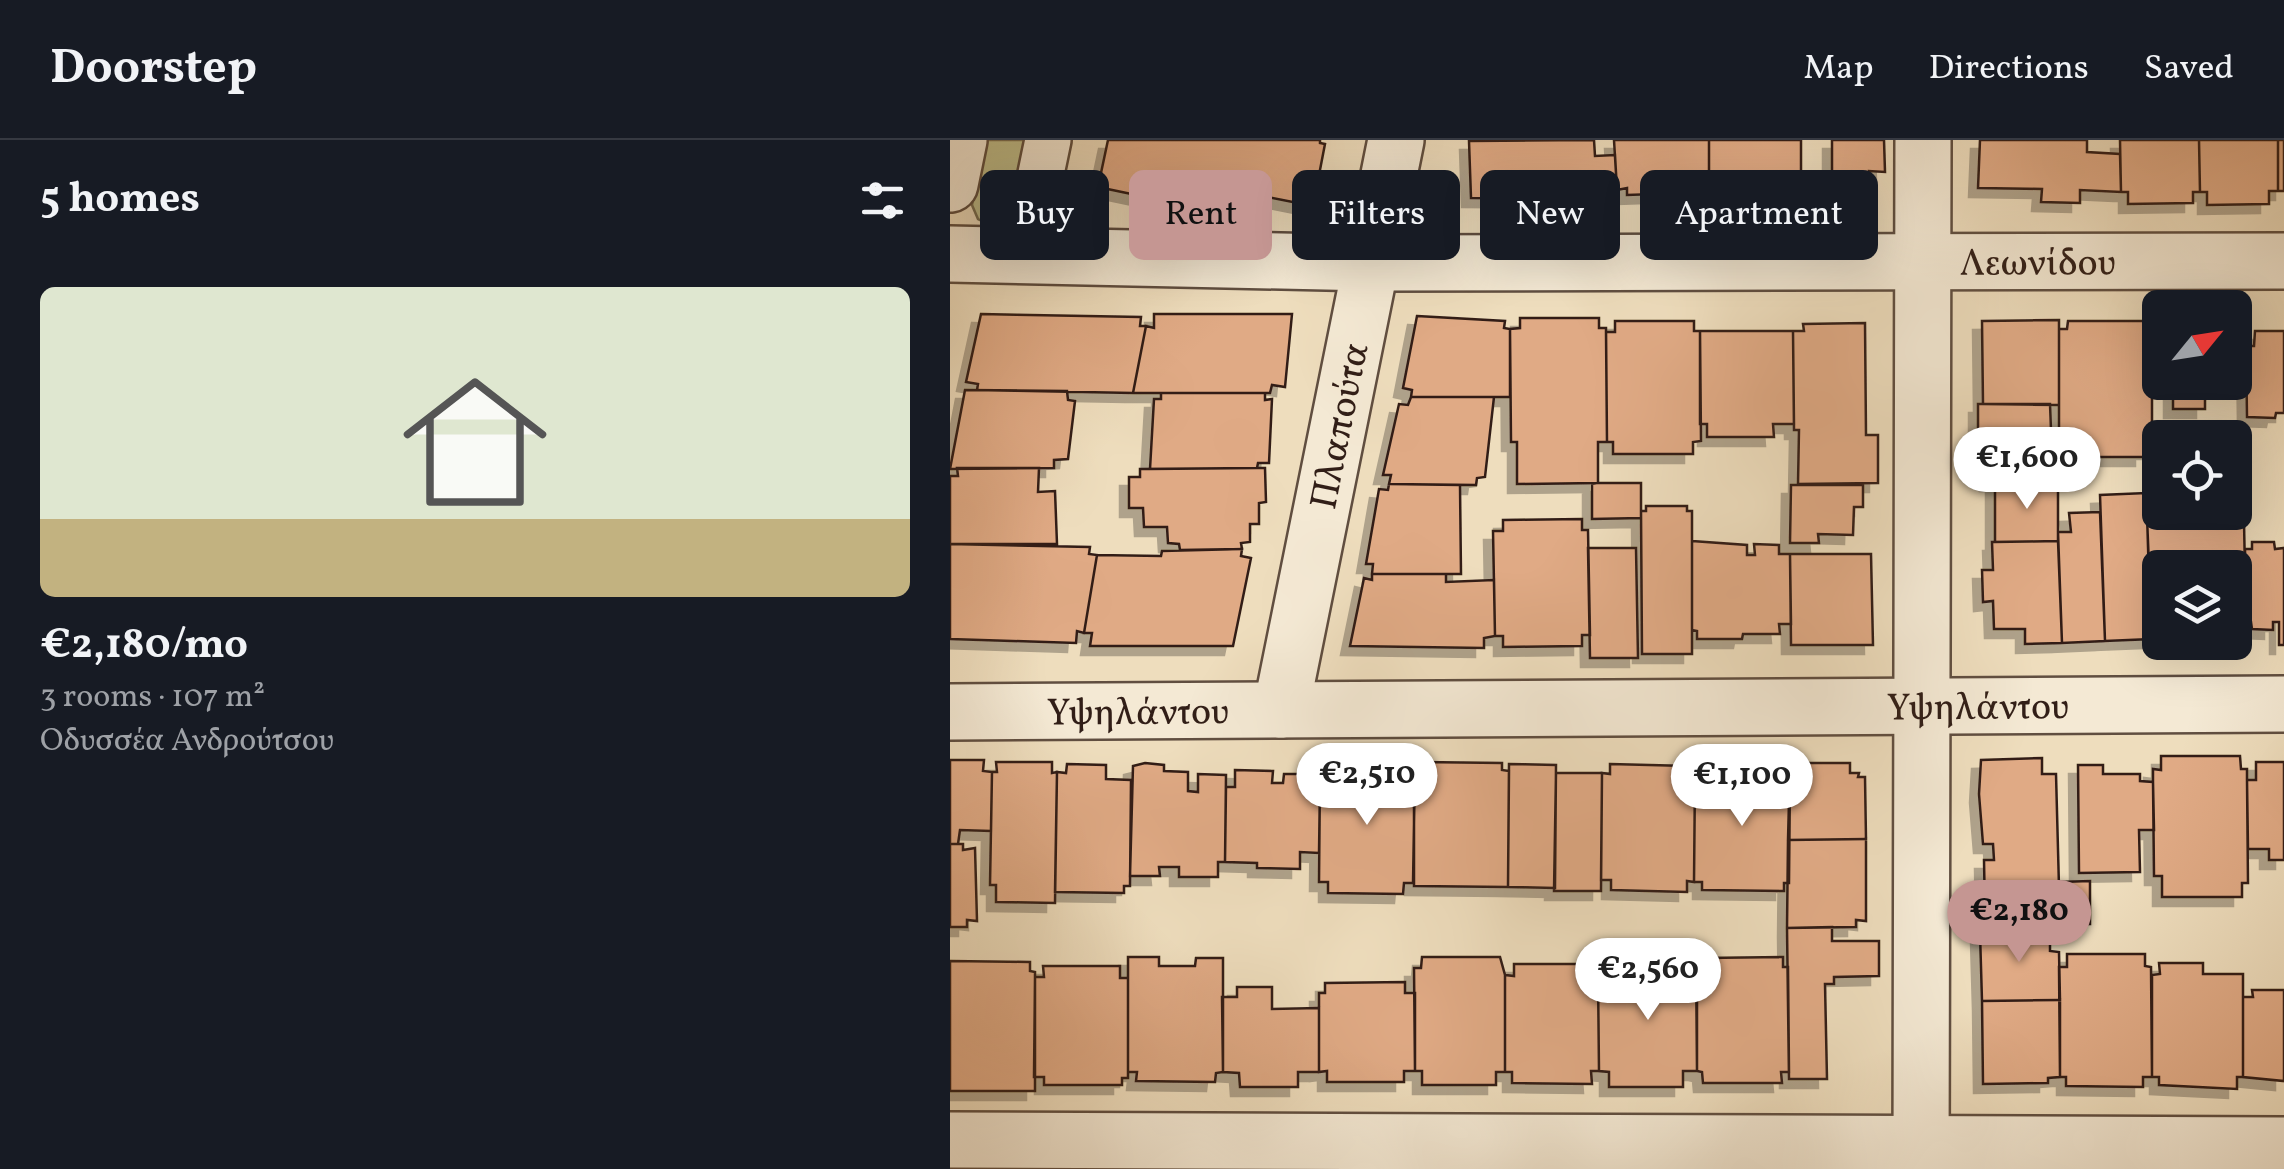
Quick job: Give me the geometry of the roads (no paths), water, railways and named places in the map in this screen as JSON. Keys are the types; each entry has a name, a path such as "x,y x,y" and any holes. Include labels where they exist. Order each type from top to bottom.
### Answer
{"street":[{"path":"950,184 959,140"},
{"path":"1042,170 1048,140"},
{"name":"Πλαπούτα","path":"1281,710 1396,140"},
{"path":"1921,1156 1923,140"},
{"name":"Λεωνίδου","path":"950,254 980,254"},
{"name":"Λεωνίδου","path":"1109,257 1371,263 2284,260"},
{"name":"Υψηλάντου","path":"950,712 2284,704"},
{"path":"950,1140 1921,1156 2284,1145"}]}
